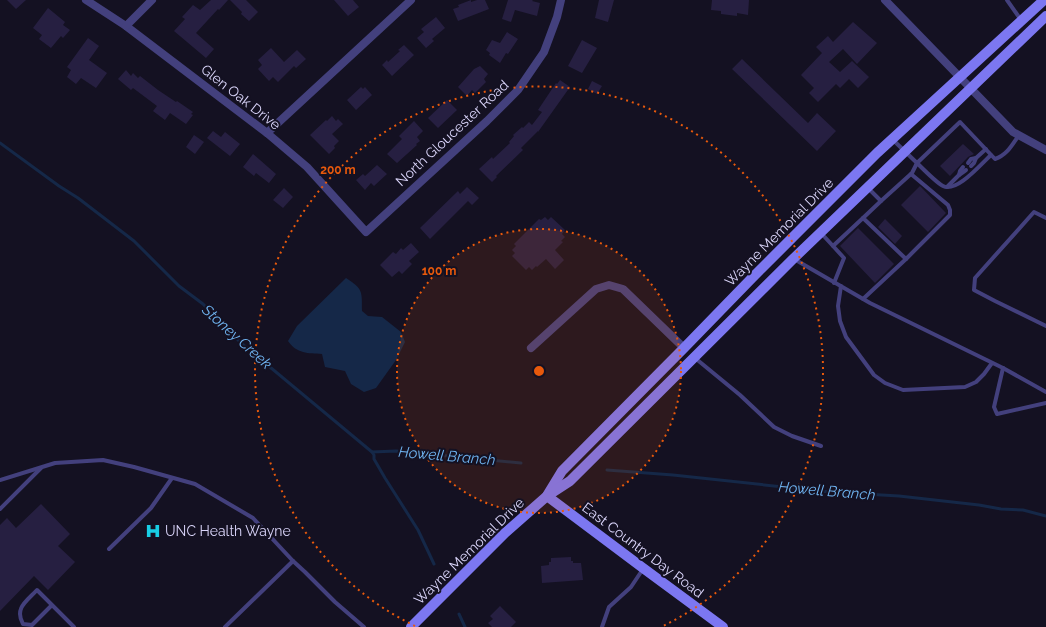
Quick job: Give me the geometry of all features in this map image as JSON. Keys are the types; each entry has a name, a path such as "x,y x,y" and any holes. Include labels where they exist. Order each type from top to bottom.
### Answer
{"main road":[{"name":"Wayne Memorial Drive","path":"547,496 562,471 752,278 892,140 1044,0"},
{"name":"Wayne Memorial Drive","path":"411,627 505,533 547,496 570,481 793,259 1046,16"},
{"name":"East Country Day Road","path":"547,496 723,627"}],"street":[{"name":"Glen Oak Drive","path":"86,0 126,26 268,133 307,167 366,232"},
{"path":"126,26 152,0"},
{"path":"268,133 411,0"},
{"name":"North Gloucester Road","path":"366,232 518,90 544,52 557,17 561,0"},
{"path":"885,0 1013,132 1046,150"},
{"path":"531,348 596,289 609,285 622,289 684,348"}],"lane":[{"path":"1007,0 1022,21"},
{"path":"833,246 910,174 917,163 960,122 995,159 1002,157 1007,153 1019,135"},
{"path":"892,140 943,186 952,188 962,182 991,155"},
{"path":"970,164 971,159 976,158 986,149"},
{"path":"947,187 959,175 960,170 965,169"},
{"path":"863,299 950,215 948,205 910,174"},
{"path":"868,187 881,201"},
{"path":"1046,218 1034,212 975,278 974,290 1046,326"},
{"path":"863,218 906,258"},
{"path":"820,233 844,258 834,282"},
{"path":"793,259 863,299 1003,368 1046,392"},
{"path":"841,286 838,306 840,321 846,337 874,375 885,384 903,390 965,387 976,382 992,363"},
{"path":"694,358 740,395 774,427 792,436 820,446"},
{"path":"1003,368 994,407 997,414 1046,403"},
{"path":"0,480 55,463 104,460 195,484 253,518 293,561 335,602 364,627"},
{"path":"0,508 42,466"},
{"path":"109,549 151,508 172,478"},
{"path":"225,627 293,561"},
{"path":"602,627 609,607 631,587 643,568"},
{"path":"52,605 32,625 23,624 19,616 20,608 37,590 52,605 74,627"}],"water":[{"path":"346,278 359,288 362,299 362,311 368,316 382,317 401,332 405,342 396,360 376,388 364,392 351,384 345,371 325,367 322,354 299,351 288,341 297,326"}],"building":[{"path":"7,0 26,0 16,9"},
{"path":"211,0 228,0 196,33 214,49 206,58 174,31 185,19 182,17 193,5 200,10"},
{"path":"230,0 246,0 258,12 249,21 241,14 242,12"},
{"path":"334,0 353,0 359,7 348,16"},
{"path":"471,0 471,2 485,0 489,9 458,21 453,9 459,7 458,5"},
{"path":"508,0 533,0 532,1 540,3 537,16 515,10 511,22 502,19"},
{"path":"599,0 614,0 608,22 595,18"},
{"path":"712,0 749,0 748,15 737,13 737,16 721,14 721,11 711,10"},
{"path":"48,8 65,22 63,25 70,30 63,38 61,36 51,48 39,39 42,35 33,28"},
{"path":"436,17 445,28 432,39 434,41 426,48 417,38 424,32 421,29"},
{"path":"853,22 877,43 857,64 843,49 829,62 840,72 852,61 869,77 858,88 849,79 840,88 836,84 818,102 809,93 814,88 801,75 822,53 816,47 828,36 833,42"},
{"path":"507,32 518,39 500,63 489,55 490,53 486,50 492,40 500,43"},
{"path":"88,38 99,46 89,60 107,73 96,88 81,78 76,84 67,77 71,70 67,67"},
{"path":"582,40 597,48 582,73 568,66"},
{"path":"404,45 414,55 392,76 382,65 387,60 388,62"},
{"path":"271,48 284,62 297,50 306,59 296,68 294,66 278,82 273,77 269,81 258,69 262,65 258,60"},
{"path":"742,59 808,123 817,113 836,131 817,151 732,69"},
{"path":"480,66 488,74 484,79 486,82 475,93 472,90 467,96 458,87 474,69"},
{"path":"126,70 131,76 133,73 138,78 140,76 158,90 193,112 191,114 193,115 186,124 170,113 165,120 153,111 157,106 133,88 131,90 118,79"},
{"path":"560,80 570,87 538,132 521,148 523,150 496,176 497,177 492,182 479,169 492,157 493,159 510,143 509,142 514,136 513,135 522,127 523,128 529,122 532,125 542,112 538,110 556,83 557,84"},
{"path":"592,81 602,86 597,94 588,89"},
{"path":"361,87 363,89 365,87 372,95 356,110 347,100"},
{"path":"447,100 457,110 438,128 428,118"},
{"path":"332,116 336,121 338,119 343,124 332,134 339,141 329,154 310,135"},
{"path":"414,121 423,131 417,137 420,141 397,163 387,154 402,139 399,136"},
{"path":"213,131 221,137 225,132 240,144 230,156 207,138"},
{"path":"194,135 204,142 195,154 186,147"},
{"path":"963,144 974,154 968,157 950,176 940,166"},
{"path":"253,154 276,174 269,183 256,173 254,176 243,167"},
{"path":"377,165 387,174 374,186 371,183 365,190 356,180 363,174 365,176"},
{"path":"920,186 946,213 928,232 901,205"},
{"path":"467,187 479,198 472,205 468,201 430,239 420,228 458,191 460,194"},
{"path":"284,188 293,197 283,208 273,200"},
{"path":"545,217 548,220 551,217 565,230 562,234 565,237 561,241 563,242 555,250 564,260 555,269 546,259 532,270 529,267 526,270 512,256 515,253 512,250 516,246 514,244 539,219 541,220"},
{"path":"885,219 902,236 895,244 878,227"},
{"path":"858,228 894,264 875,283 840,246"},
{"path":"411,243 419,252 409,261 412,264 402,274 399,271 392,277 380,265 393,252 396,254 401,248 403,250"},
{"path":"41,504 70,534 58,546 75,562 48,590 34,576 0,611 0,525 7,518 16,528"},
{"path":"571,557 571,561 573,561 573,563 581,563 583,580 542,583 541,566 549,565 551,558"},
{"path":"500,606 516,622 511,627 492,627 488,623 493,619 490,616"}],"waterway":[{"name":"Stoney Creek","path":"0,143 78,198 134,241 179,286 203,304 241,343 372,452 374,459 385,478 418,530 434,564"},
{"name":"Howell Branch","path":"372,452 396,451 521,463"},
{"name":"Howell Branch","path":"607,470 673,475 830,492 899,496 1001,509 1023,510 1046,516"},
{"name":"Stoney Creek","path":"459,614 465,627"}],"place":[{"name":"UNC Health Wayne","path":"153,531"}]}
